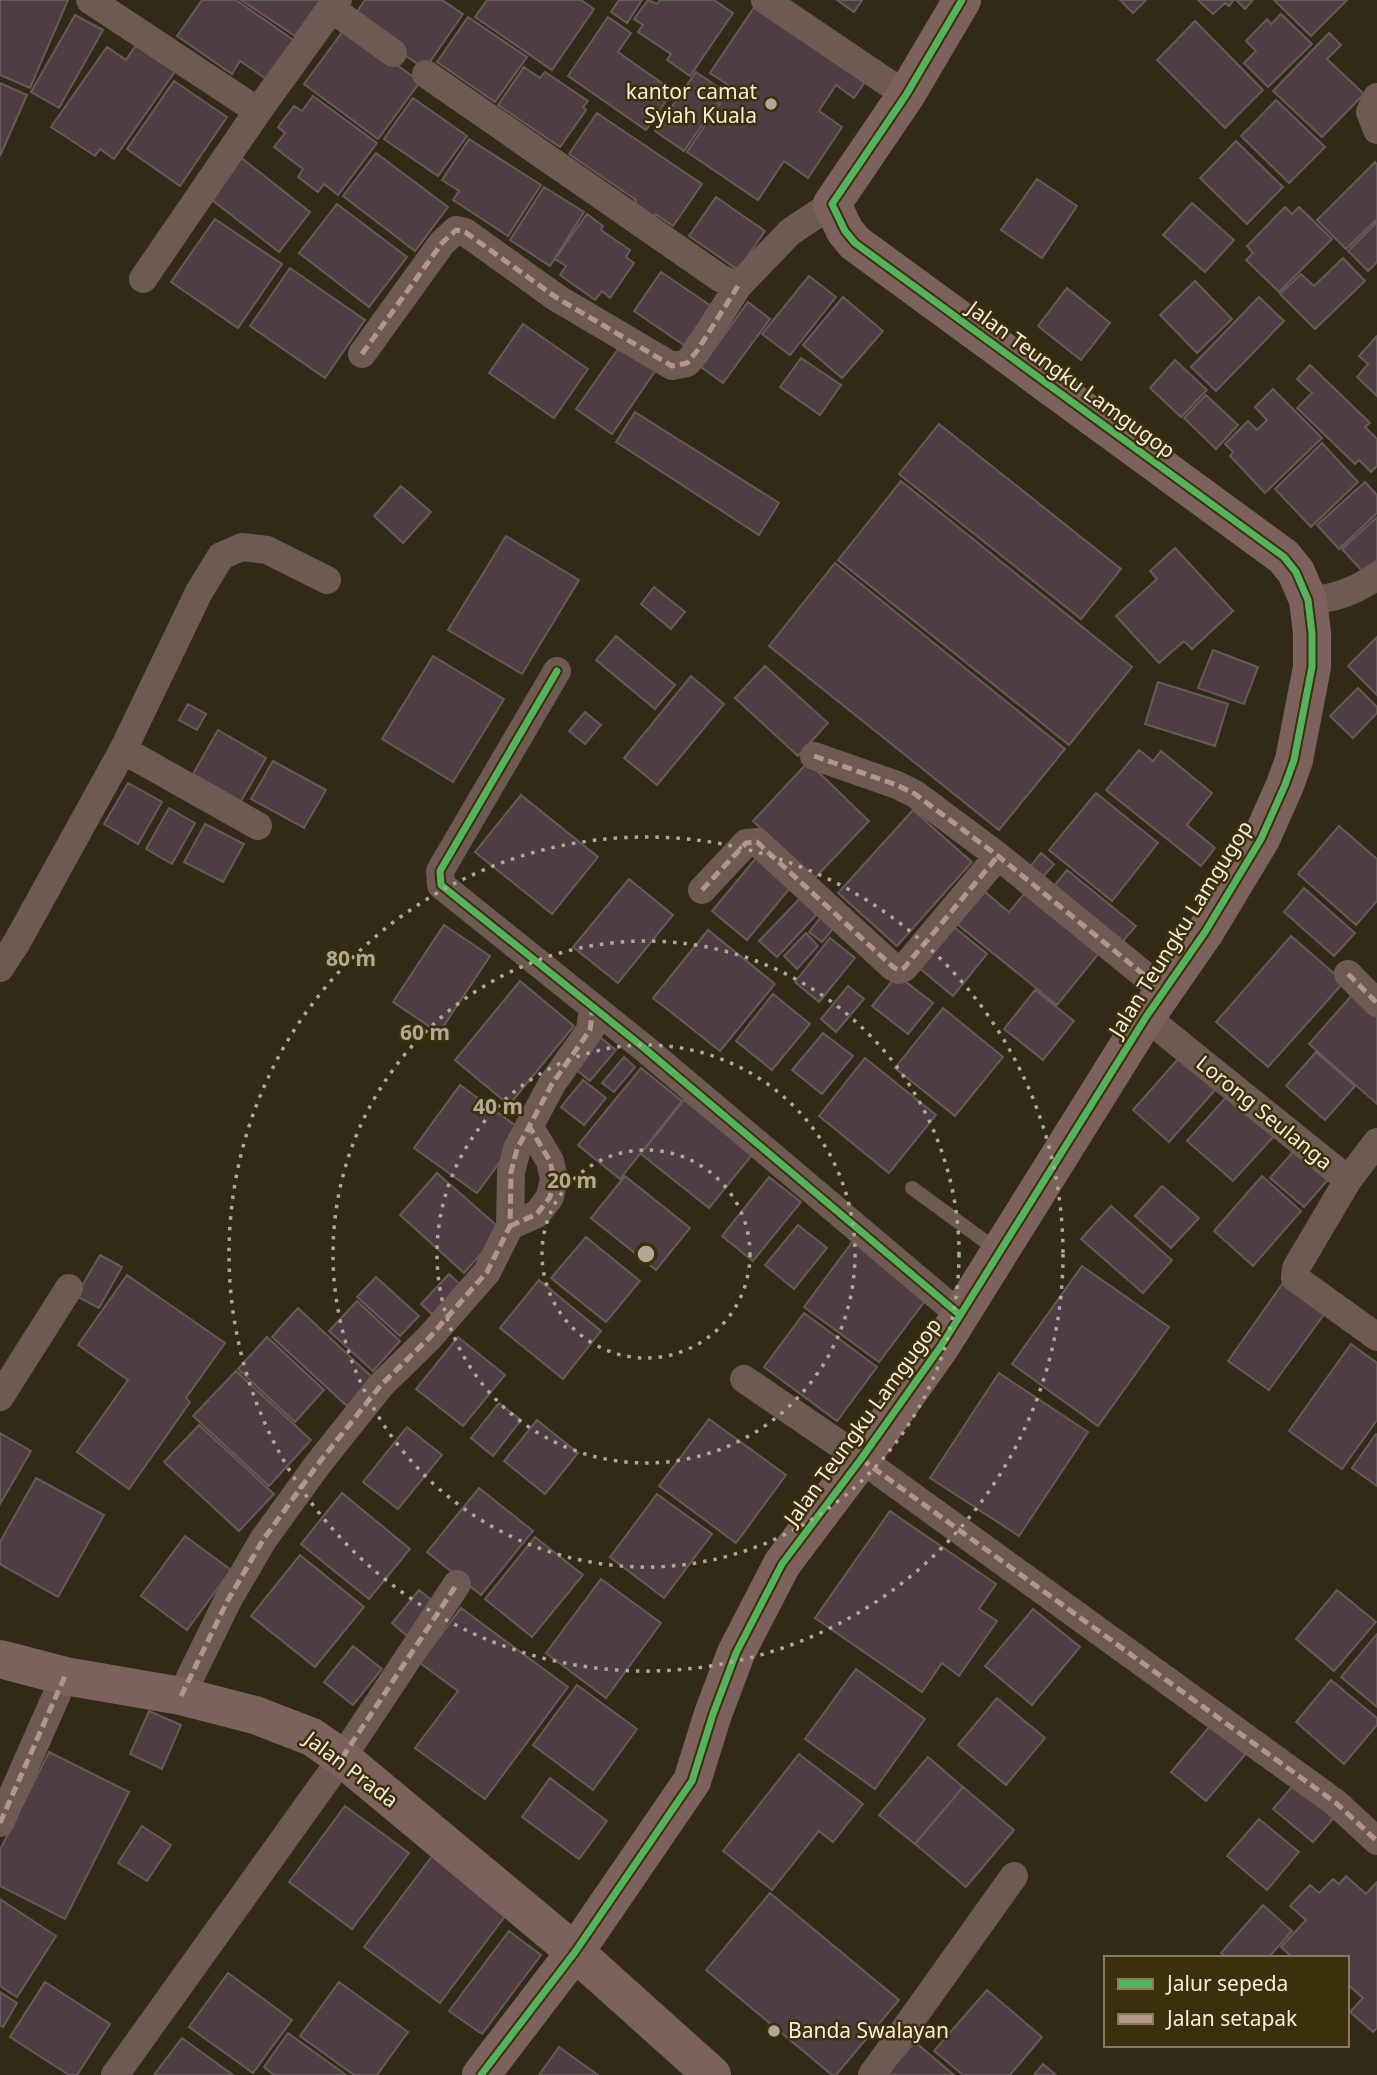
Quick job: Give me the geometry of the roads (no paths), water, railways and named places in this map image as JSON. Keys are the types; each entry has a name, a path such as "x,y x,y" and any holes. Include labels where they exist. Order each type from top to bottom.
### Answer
{"street":[{"path":"90,0 258,111"},
{"path":"765,0 906,95"},
{"path":"362,354 442,243 456,230 465,232 557,298 672,366 687,363 738,286 790,232 832,204 906,95 962,0"},
{"path":"143,279 258,111 335,5 393,53"},
{"path":"426,74 720,278 738,286"},
{"path":"1377,97 1370,112 1377,130"},
{"name":"Jalan Teungku Lamgugop","path":"481,2075 575,1952 692,1782 736,1653 782,1564 941,1346 1155,1004 1205,932 1261,839 1294,760 1312,667 1308,600 1296,572 1284,558 855,243 845,231 832,204"},
{"path":"0,968 123,750 199,592 221,556 242,547 267,550 327,580"},
{"path":"1308,600 1349,593 1377,576"},
{"path":"557,671 440,871 441,885 593,1007 960,1315"},
{"path":"123,750 258,826"},
{"name":"Lorong Seulanga","path":"814,755 915,794 998,856 1348,1181 1296,1268 1295,1278 1377,1337"},
{"path":"702,890 746,843 757,842 899,970 904,968 998,856"},
{"path":"1348,974 1377,1003"},
{"path":"181,1696 228,1600 264,1540 354,1417 487,1272 510,1226 511,1172 517,1149 552,1084 590,1030 593,1007"},
{"path":"510,1226 537,1214 550,1197 554,1179 550,1161 529,1126"},
{"path":"1348,1181 1377,1142"},
{"path":"0,1396 69,1289"},
{"path":"744,1379 861,1459 1336,1803 1377,1841"},
{"path":"115,2075 342,1758 457,1584"},
{"name":"Jalan Prada","path":"0,1659 65,1676 181,1696 255,1715 312,1737 342,1758 575,1952 712,2075"},
{"path":"0,1823 65,1676"},
{"path":"872,2075 1014,1876"}],"lane":[{"path":"912,1188 1001,1253"}],"place":[{"name":"kantor camat Syiah Kuala","path":"771,104"},
{"name":"Banda Swalayan","path":"774,2031"}]}
